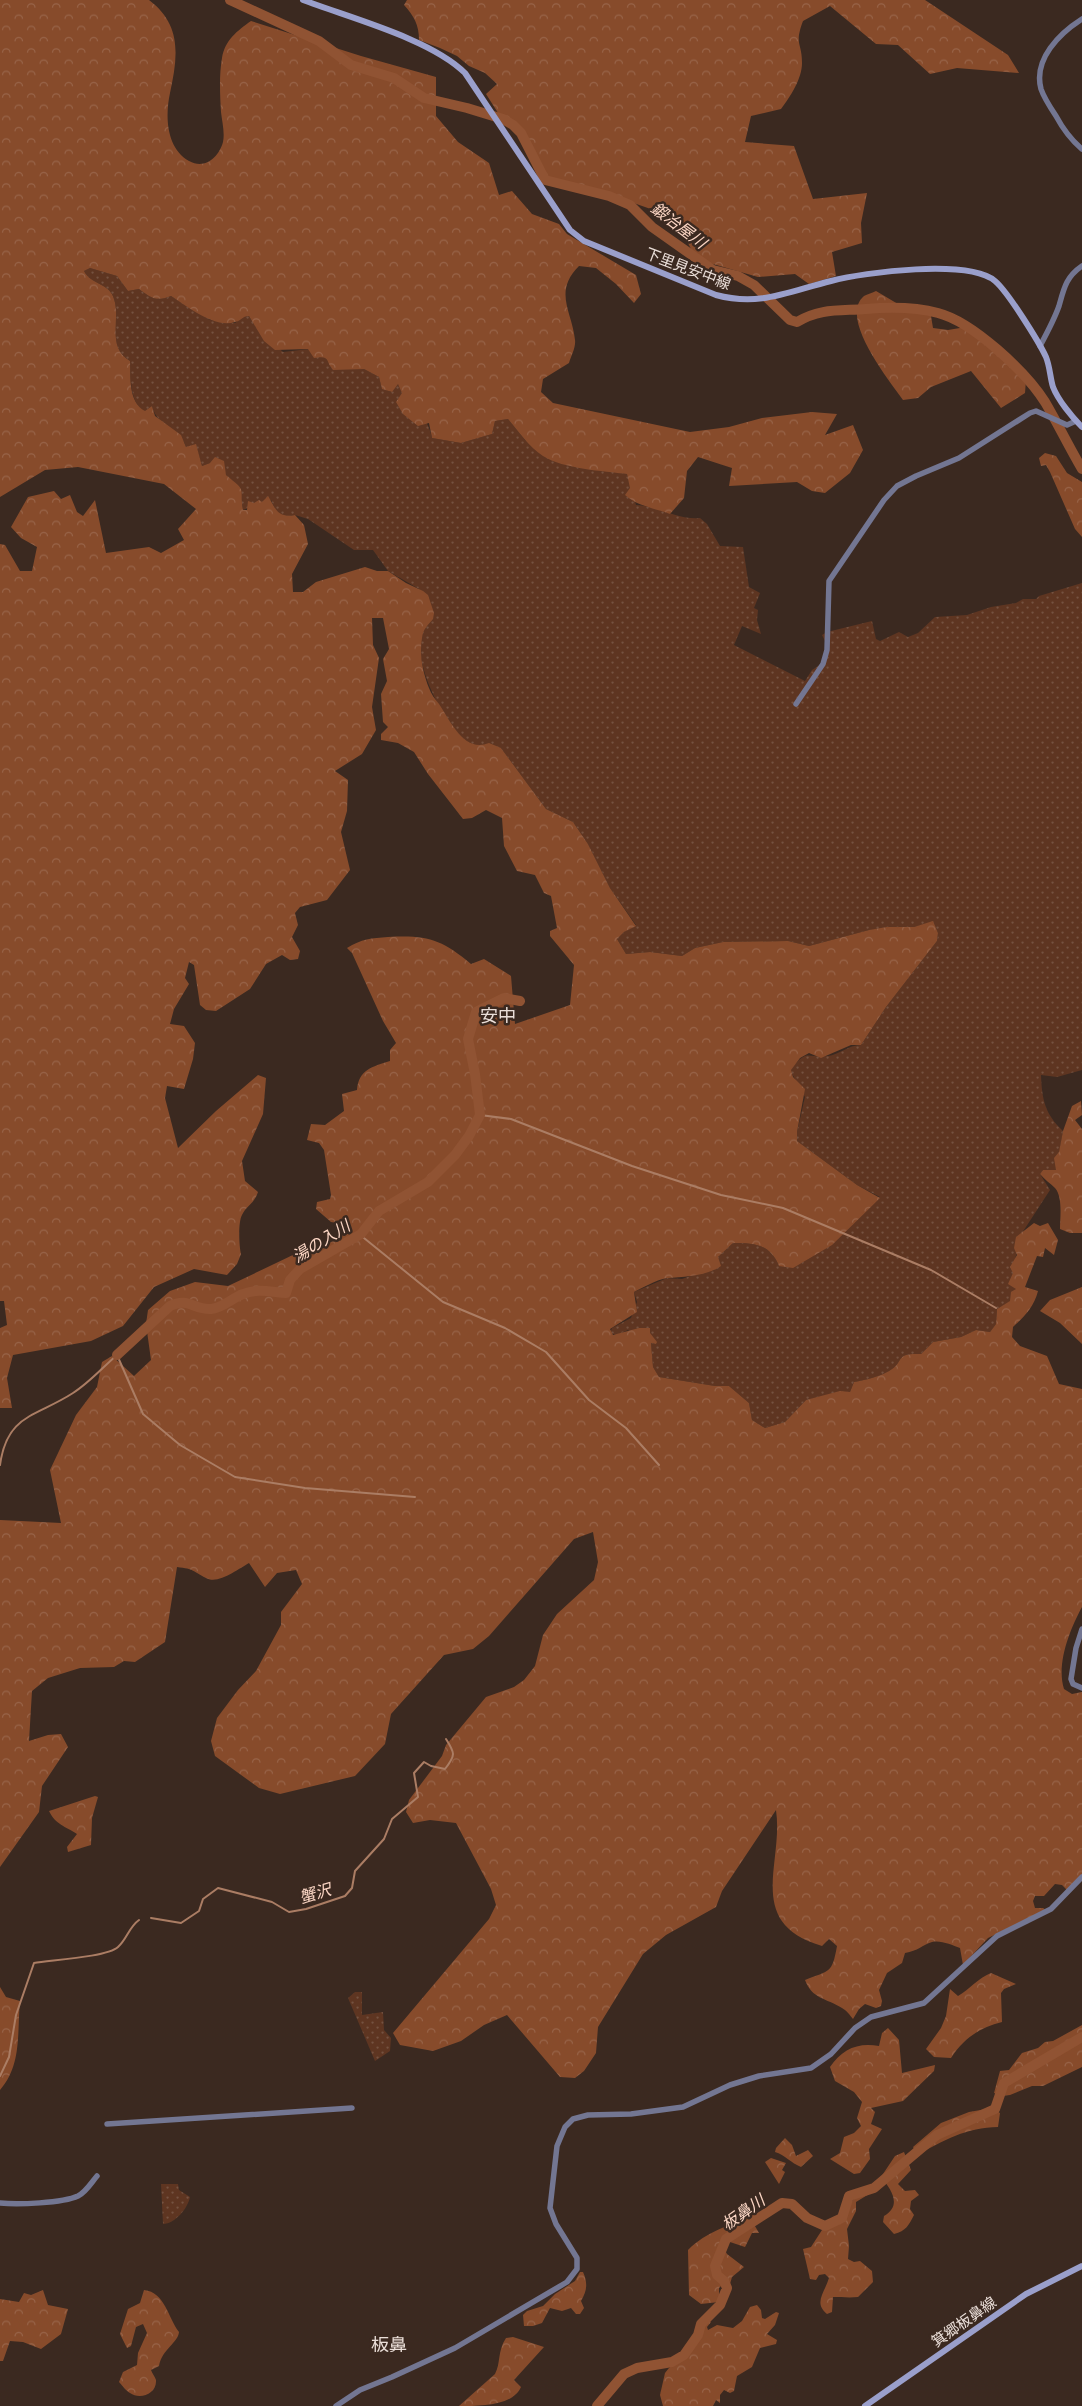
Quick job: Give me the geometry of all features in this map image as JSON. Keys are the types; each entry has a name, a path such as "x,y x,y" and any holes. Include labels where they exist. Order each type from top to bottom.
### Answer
{"main road":[{"name":"下里見安中線","path":"303,0 439,52 465,73 561,220 576,236 716,295 745,301 762,300 852,276 940,268 963,269 995,281 1040,346 1046,359 1053,388 1082,427"},
{"name":"箕郷板鼻線","path":"865,2406 1026,2294 1082,2266"}],"street":[{"path":"1082,19 1066,29 1053,43 1043,64 1040,80 1043,93 1058,121 1071,140 1082,150"},
{"path":"1040,346 1058,306 1064,284 1073,272 1082,266"},
{"path":"796,704 823,664 827,650 829,582 884,500 897,486 959,458 1030,413 1036,412 1066,425 1076,421"},
{"path":"1082,1628 1076,1648 1071,1679 1073,1684 1082,1688"},
{"path":"336,2406 360,2390 392,2378 454,2348 567,2282 577,2269 577,2258 556,2224 550,2208 557,2146 565,2126 573,2119 588,2115 632,2114 683,2107 730,2085 759,2076 811,2068 831,2054 855,2028 871,2018 924,2003 997,1936 1051,1909 1082,1877"},
{"path":"107,2124 352,2108"},
{"path":"0,2202 20,2204 72,2198 86,2190 97,2176"}],"shaded area":[{"path":"90,268 117,276 128,291 139,289 150,297 157,299 171,296 210,320 235,323 243,316 249,316 256,327 283,352 309,349 328,359 331,368 364,369 379,377 382,388 391,392 398,383 407,398 422,415 430,429 432,438 461,443 492,434 495,421 508,419 525,440 573,466 627,474 636,505 683,517 700,518 707,524 720,546 743,547 749,587 760,593 754,608 758,610 757,620 761,634 742,626 734,645 805,681 812,670 821,664 827,645 822,635 827,632 872,621 876,639 880,641 899,632 908,637 918,633 935,617 967,615 991,607 1016,603 1023,599 1036,599 1039,596 1082,583 1082,1070 1057,1077 1041,1075 1042,1092 1048,1112 1063,1131 1056,1171 1043,1170 1040,1174 1050,1190 1022,1233 1014,1263 1016,1289 1011,1301 997,1309 996,1324 990,1332 976,1330 961,1337 933,1342 921,1354 903,1356 894,1367 885,1373 854,1382 850,1392 806,1400 785,1422 765,1428 752,1420 749,1403 729,1386 715,1386 659,1377 653,1367 651,1343 656,1344 628,1330 617,1335 610,1333 612,1328 631,1318 637,1302 634,1292 667,1278 682,1279 715,1270 718,1257 733,1243 754,1244 766,1249 771,1253 779,1266 880,1197 857,1185 797,1141 797,1132 805,1097 790,1070 804,1056 828,1056 856,1045 861,1045 886,1007 937,941 938,933 933,922 914,927 869,930 809,946 788,941 723,942 695,948 682,956 650,952 626,954 617,939 636,925 610,888 588,844 573,822 546,809 501,748 474,745 460,735 438,704 429,685 420,647 422,632 431,621 419,589 388,571 373,550 354,550 308,519 295,515 282,516 276,511 271,500 243,510 239,490 224,470 210,463 202,466 197,449 186,447 179,435 159,419 152,406 145,412 136,402 133,396 130,361 118,348 116,341 116,307 114,299 109,290 87,276 84,271"},
{"path":"355,1992 362,1992 362,2015 383,2012 384,2030 391,2038 390,2051 375,2061 348,1998"},
{"path":"161,2184 178,2184 179,2190 190,2197 187,2206 180,2215 172,2221 163,2224"}],"green space":[{"path":"0,0 149,0 167,20 175,42 175,66 168,102 169,131 181,155 189,161 200,164 206,163 215,157 223,142 220,71 226,46 236,32 251,21 361,56 436,77 436,116 458,142 489,163 499,195 512,191 532,214 559,224 567,234 636,275 641,294 634,303 616,284 596,268 579,266 571,275 567,284 566,302 575,343 569,363 543,379 541,392 553,403 690,432 729,427 762,418 812,412 837,414 825,435 853,425 863,450 850,473 825,493 812,491 797,482 729,486 732,468 698,457 687,471 684,498 670,514 640,504 625,495 630,488 627,474 572,467 543,456 529,444 508,419 495,421 492,434 461,443 432,438 429,423 418,426 403,414 396,402 402,393 398,384 392,392 382,389 379,377 364,369 333,370 325,358 314,358 308,349 275,350 264,341 249,316 235,322 219,322 202,315 171,296 157,299 150,297 139,289 128,291 117,276 90,268 84,271 87,276 105,287 112,294 116,307 116,341 118,348 130,361 133,396 140,407 145,411 152,406 155,416 181,435 186,447 196,444 202,466 210,463 215,457 224,461 226,475 240,487 243,510 247,510 248,501 254,503 259,500 262,502 268,496 275,509 281,514 295,515 304,525 308,544 292,574 293,592 303,592 316,582 365,567 377,571 388,571 428,595 434,613 433,619 423,632 421,657 423,670 431,692 465,740 472,744 489,743 501,748 546,809 573,822 588,844 610,888 636,926 624,932 617,939 626,954 650,952 682,956 695,948 723,942 788,941 809,946 869,930 887,927 914,927 933,921 938,933 937,941 886,1007 861,1045 851,1045 821,1058 809,1053 800,1058 791,1070 793,1077 805,1089 797,1141 857,1185 880,1198 832,1245 793,1268 779,1266 771,1253 760,1246 733,1243 718,1257 721,1266 709,1272 663,1279 634,1292 637,1312 610,1329 613,1335 639,1328 650,1328 650,1333 657,1342 656,1344 651,1343 653,1367 659,1377 715,1386 729,1386 749,1403 752,1420 765,1428 785,1422 806,1400 840,1391 850,1392 854,1382 885,1373 894,1367 903,1356 921,1354 933,1342 961,1337 976,1330 990,1332 996,1324 997,1309 1010,1301 1011,1292 1016,1289 1008,1284 1013,1273 1010,1267 1017,1255 1014,1248 1016,1237 1034,1223 1040,1226 1048,1223 1058,1240 1054,1255 1045,1248 1043,1257 1037,1256 1025,1287 1038,1291 1031,1307 1013,1327 1012,1337 1020,1346 1047,1356 1059,1384 1082,1389 1082,1607 1069,1636 1063,1658 1062,1679 1064,1689 1072,1694 1082,1692 1082,1874 1067,1890 1062,1885 1055,1884 1044,1896 1035,1896 1033,1901 1035,1908 1046,1910 988,1938 963,1965 960,1948 943,1942 932,1942 905,1953 902,1963 887,1973 879,1990 882,2001 881,2006 876,2008 865,2004 859,2009 853,2019 843,2009 811,1991 805,1980 829,1970 837,1946 829,1939 822,1946 798,1936 783,1923 775,1907 773,1890 777,1830 776,1810 722,1891 716,1907 666,1935 643,1954 598,2027 596,2053 584,2071 575,2078 560,2077 507,2015 484,2025 461,2041 433,2051 400,2045 393,2033 489,1919 496,1905 491,1889 456,1823 430,1820 413,1823 406,1812 409,1800 442,1756 446,1745 486,1697 514,1687 524,1680 535,1666 543,1635 557,1614 594,1580 598,1562 593,1532 574,1539 489,1636 473,1649 444,1655 391,1714 385,1744 355,1776 280,1794 259,1788 215,1756 211,1741 217,1718 238,1690 256,1671 281,1625 281,1612 302,1584 296,1570 277,1573 265,1587 249,1563 222,1578 211,1580 190,1570 177,1567 165,1642 135,1662 124,1661 114,1667 80,1668 48,1678 32,1691 29,1741 48,1735 61,1734 68,1747 42,1786 39,1812 0,1867 0,1520 61,1523 50,1470 76,1415 97,1387 102,1362 112,1356 134,1376 151,1360 146,1324 148,1310 170,1291 195,1282 228,1286 295,1254 340,1239 343,1224 331,1222 316,1209 317,1202 330,1199 331,1195 324,1150 319,1143 307,1140 311,1124 325,1125 344,1111 342,1094 357,1090 360,1077 364,1073 390,1061 390,1050 396,1043 383,1021 352,953 347,948 362,941 372,939 413,937 433,940 442,944 471,964 484,959 511,976 515,1024 570,1005 574,965 550,936 550,931 557,928 551,896 544,893 535,875 517,871 504,846 502,818 486,810 472,818 463,819 428,774 414,752 398,743 381,740 381,734 388,727 383,722 381,694 387,681 383,659 389,649 383,618 372,618 373,645 379,658 372,707 376,730 362,754 335,771 348,780 347,811 341,832 350,870 327,900 300,907 295,913 298,925 292,937 300,951 298,959 290,960 282,955 266,964 250,989 216,1011 206,1010 200,1005 194,965 189,962 185,978 189,984 174,1009 170,1024 184,1026 195,1043 193,1059 184,1089 167,1086 165,1098 178,1148 216,1111 258,1075 266,1078 263,1114 242,1161 245,1181 258,1192 241,1218 239,1234 241,1254 237,1264 227,1275 194,1269 154,1287 123,1326 91,1341 13,1355 7,1378 12,1408 0,1408 0,1328 7,1325 4,1301 0,1301 0,544 5,545 20,571 32,571 37,547 21,538 11,527 28,497 54,491 61,499 70,495 77,512 83,516 95,500 106,553 149,547 161,553 184,540 178,529 196,509 164,484 78,467 45,470 0,497"},
{"path":"407,0 925,0 1008,55 1019,73 957,68 930,74 898,45 876,44 830,6 803,21 799,35 802,63 795,88 781,109 751,116 745,142 794,146 813,199 867,193 861,223 862,243 832,252 836,276 809,284 795,274 758,277 706,262 691,249 683,233 662,213 611,195 551,181 541,170 523,131 515,122 500,116 486,94 497,84 485,73 469,66 457,56 419,40 415,21 404,5"},
{"path":"876,291 903,307 925,309 931,316 933,328 948,330 972,326 1008,357 1026,380 1025,393 1001,408 971,371 931,387 918,398 903,400 878,365 861,334 857,319 858,306 864,296"},
{"path":"1045,453 1056,456 1067,473 1082,482 1082,537 1075,529 1046,465 1041,466 1039,458"},
{"path":"1081,1101 1082,1115 1075,1120 1082,1129 1082,1233 1070,1233 1060,1229 1058,1192 1040,1174 1043,1170 1056,1170 1054,1158 1059,1152 1063,1131 1072,1106"},
{"path":"1082,1287 1082,1344 1060,1323 1040,1311 1050,1300"},
{"path":"95,1796 98,1797 92,1818 91,1845 68,1852 67,1847 77,1834 58,1822 49,1811"},
{"path":"991,1973 1016,1984 1004,1989 1001,1993 1002,2022 986,2027 967,2039 951,2058 934,2057 926,2049 941,2028 946,2016 950,1989 958,1996"},
{"path":"0,1987 6,1997 20,2001 15,2059 12,2070 0,2090"},
{"path":"1082,2025 1082,2067 1043,2086 1032,2086 1010,2095 1002,2096 994,2093 1000,2071 1009,2070 1022,2053 1038,2048 1045,2042 1053,2041"},
{"path":"888,2028 899,2040 902,2073 935,2065 934,2071 903,2101 871,2108 875,2112 871,2124 882,2129 869,2149 870,2159 860,2173 854,2174 830,2159 840,2153 844,2137 854,2133 861,2126 857,2118 862,2102 854,2092 835,2081 830,2067 845,2051 851,2048 864,2045 879,2046 882,2033"},
{"path":"992,2108 1000,2113 998,2127 966,2132 917,2155 913,2147 941,2123 969,2112"},
{"path":"785,2138 792,2145 796,2156 808,2150 813,2156 801,2167 775,2152 776,2148"},
{"path":"904,2152 911,2170 898,2184 905,2191 915,2190 919,2195 911,2201 910,2209 914,2215 909,2225 894,2234 883,2222 884,2216 893,2208 894,2203 892,2192 881,2177 895,2156"},
{"path":"771,2158 786,2163 782,2170 785,2172 779,2184 765,2162"},
{"path":"877,2184 879,2188 856,2202 856,2211 847,2229 848,2259 854,2262 860,2261 872,2271 873,2282 858,2297 833,2297 832,2312 827,2314 823,2310 820,2301 829,2278 825,2274 819,2275 816,2280 810,2279 803,2249 811,2247 822,2230 844,2222 854,2198 863,2190"},
{"path":"753,2215 757,2217 752,2221 759,2233 752,2233 745,2247 724,2240 722,2245 727,2254 744,2267 732,2277 730,2284 722,2285 719,2288 719,2302 701,2304 689,2295 688,2250 711,2233"},
{"path":"580,2272 583,2272 586,2280 586,2290 581,2301 584,2308 580,2314 576,2314 571,2308 562,2311 550,2308 542,2323 524,2326 523,2315 527,2311 543,2306 555,2294 575,2281"},
{"path":"43,2290 48,2305 68,2309 61,2334 41,2349 23,2342 10,2341 3,2361 0,2361 0,2299 19,2302 24,2293 31,2295"},
{"path":"144,2290 157,2295 179,2332 176,2340 163,2355 159,2366 151,2370 156,2380 154,2389 143,2396 138,2396 129,2392 119,2382 123,2372 137,2365 138,2353 147,2333 143,2324 136,2327 131,2346 127,2348 120,2334 128,2309 140,2303"},
{"path":"757,2305 761,2310 762,2318 765,2319 776,2312 779,2313 775,2325 767,2334 777,2340 776,2344 760,2348 752,2367 737,2376 734,2391 730,2393 724,2390 720,2395 720,2403 716,2400 713,2406 663,2406 660,2395 665,2373 685,2357 702,2336 704,2324 708,2320 711,2322 707,2327 708,2330 717,2325 733,2328 742,2321 750,2307"},
{"path":"513,2337 544,2347 514,2380 521,2387 517,2393 511,2398 495,2404 459,2406 495,2374 503,2343 506,2338"}],"waterway":[{"name":"鍛冶屋川","path":"230,0 319,41 351,65 394,78 424,98 503,119 521,133 545,180 609,196 630,205 652,227 713,270 738,276 754,285 790,320 797,322 814,314 830,311 893,308 938,313 967,326 998,350 1036,390 1045,402 1082,469"},
{"name":"湯の入川","path":"117,1355 170,1306 187,1303 200,1308 211,1309 220,1307 248,1292 286,1293 290,1280 300,1269 361,1234 379,1211 428,1182 455,1155 469,1136 480,1115 468,1039 476,1012 504,998 520,1001"},
{"path":"480,1115 511,1119 632,1166 721,1195 783,1208 931,1270 996,1308"},
{"path":"359,1234 443,1302 505,1328 546,1352 589,1400 626,1428 659,1465"},
{"path":"0,1465 4,1448 16,1426 35,1413 79,1389 117,1355 143,1414 180,1445 235,1477 305,1488 415,1497"},
{"name":"蟹沢","path":"151,1918 181,1923 199,1911 203,1899 218,1888 272,1902 289,1912 306,1909 345,1896 352,1888 355,1871 384,1839 392,1819 418,1797 414,1773 424,1762 431,1766 445,1769 449,1764 453,1757 453,1751 446,1739"},
{"name":"蟹沢","path":"0,2076 9,2057 16,2015 34,1963 91,1956 112,1950 121,1944 139,1920"},
{"name":"板鼻川","path":"597,2406 624,2374 637,2368 672,2362 684,2355 698,2335 701,2324 720,2305 727,2288 724,2281 717,2275 715,2266 726,2239 782,2203 792,2204 807,2218 825,2226 842,2218 849,2196 874,2188 937,2135 995,2109 1004,2083 1082,2037"}],"district":[{"name":"安中","path":"498,1016"},
{"name":"板鼻","path":"389,2345"}]}
